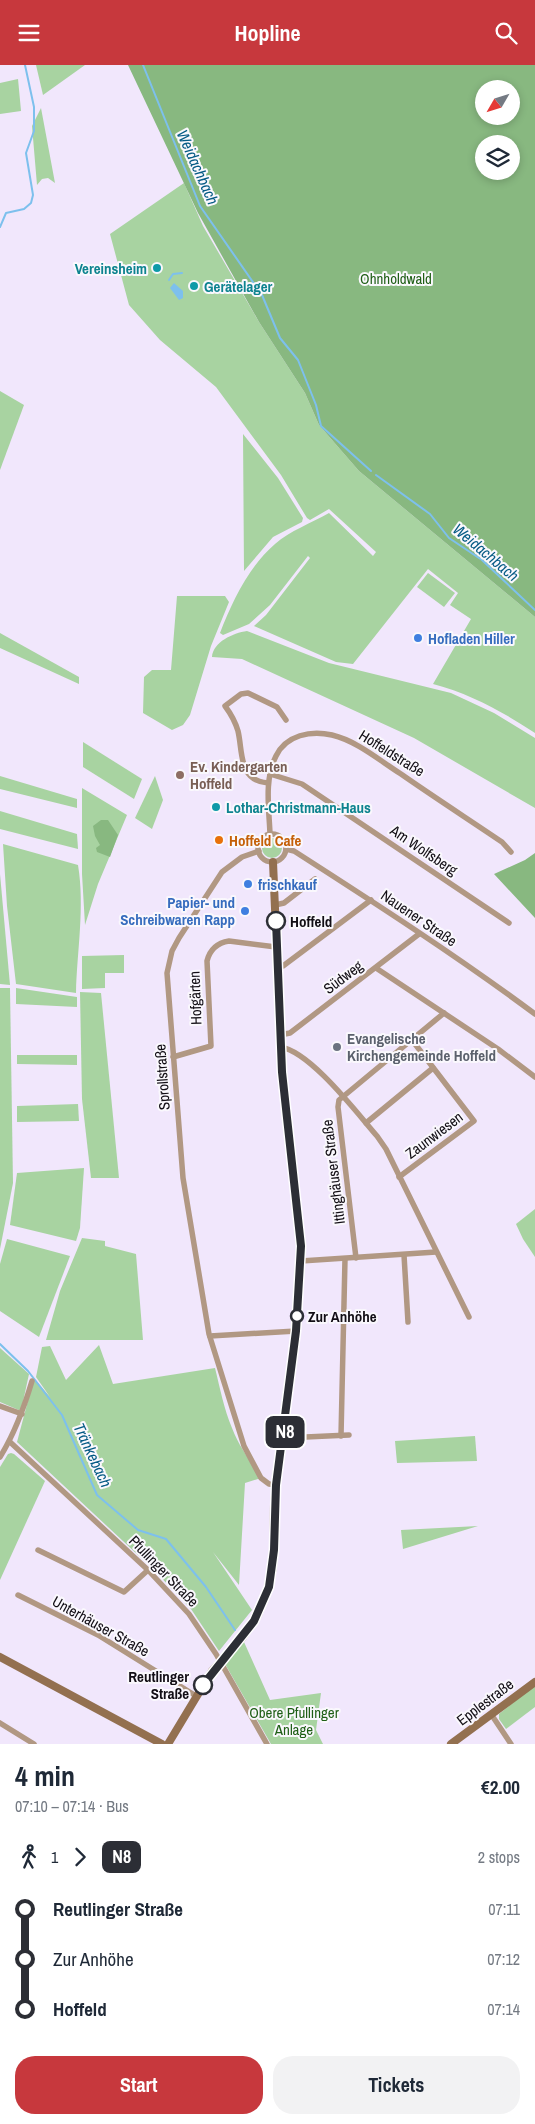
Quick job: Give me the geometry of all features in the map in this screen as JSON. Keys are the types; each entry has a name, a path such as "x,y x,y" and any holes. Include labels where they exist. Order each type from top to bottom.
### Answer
{"street":[{"path":"268,783 253,779 245,769 236,724 225,706 241,694 248,693 277,707 286,720"},
{"name":"Hoffeldstraße","path":"270,834 268,783 276,755 291,739 311,733 334,735 362,748 502,842 511,852"},
{"name":"Am Wolfsberg","path":"270,774 302,784 509,923"},
{"path":"270,834 275,834 283,840 286,849 282,858 273,862 264,859 259,851 260,842 270,834"},
{"name":"Nauener Straße","path":"286,849 294,851 371,901 491,981 535,1014"},
{"name":"Sprollstraße","path":"259,851 242,857 228,865 222,872 172,951 167,973 186,1208 210,1336 244,1446 261,1478 269,1484 276,1485"},
{"path":"168,1744 196,1696 220,1661 243,1637 258,1615 269,1587 274,1550 276,1485 284,1438 296,1331 301,1261 299,1213 280,1047 273,862"},
{"path":"275,905 284,903 315,879"},
{"path":"277,968 284,966 371,901"},
{"name":"Südweg","path":"280,1035 290,1033 419,934"},
{"name":"Hofgärten","path":"173,1057 211,1046 207,1006 207,961 211,949 222,942 229,941 276,947"},
{"path":"376,968 498,1049 535,1077"},
{"path":"343,1097 444,1013"},
{"name":"Zaunwiesen","path":"399,1177 474,1121 412,1040"},
{"name":"Zaunwiesen","path":"280,1047 292,1050 307,1060 343,1097 386,1149 469,1317"},
{"path":"366,1123 433,1069"},
{"name":"Ittinghäuser Straße","path":"343,1097 338,1107 356,1258"},
{"path":"301,1261 436,1252"},
{"path":"404,1255 408,1322"},
{"path":"341,1435 345,1259"},
{"path":"210,1336 296,1331"},
{"path":"0,1457 10,1442 32,1381"},
{"path":"0,1405 22,1413"},
{"path":"284,1438 349,1435"},
{"name":"Pfullinger Straße","path":"10,1442 148,1570 189,1614 220,1661 268,1744"},
{"path":"38,1550 124,1593 148,1570"},
{"name":"Unterhäuser Straße","path":"18,1595 98,1635 196,1696"},
{"path":"0,1657 162,1744"},
{"name":"Epplestraße","path":"451,1744 535,1681"},
{"path":"491,1714 511,1744"},
{"path":"0,1723 34,1744"}],"green space":[{"path":"36,65 85,65 43,95"},
{"name":"Ohnholdwald","path":"128,65 535,65 535,617 359,471 319,425 305,393 259,322 198,213"},
{"path":"18,79 21,111 0,114 0,83"},
{"path":"41,108 55,183 48,178 42,179 37,185 32,126"},
{"path":"184,183 203,226 259,322 305,393 319,425 359,471 535,617 535,733 486,704 433,684 471,619 450,605 458,593 428,569 353,664 336,662 254,626 266,615 310,558 308,556 270,605 249,624 223,635 220,633 242,585 257,563 275,544 301,527 329,513 373,556 376,552 329,509 310,520 307,518 281,475 216,387 160,340 129,305 110,234"},
{"path":"0,391 24,405 0,470"},
{"path":"243,434 278,478 303,518 302,522 273,537 244,571"},
{"path":"428,573 455,593 444,607 417,587"},
{"path":"177,596 225,596 229,602 211,646 190,715 183,725 172,730 143,713 144,677 152,670 171,670"},
{"path":"247,631 329,663 451,693 494,713 535,738 535,808 414,738 242,659 212,657 216,647 225,639"},
{"path":"0,633 79,677 79,684 0,648"},
{"path":"83,742 142,779 134,799 83,767"},
{"path":"0,776 77,799 77,808 0,789"},
{"path":"155,776 163,800 152,829 135,818"},
{"path":"82,788 127,815 98,884 85,925 82,874"},
{"path":"0,811 77,834 78,849 0,829"},
{"path":"101,820 108,820 118,835 110,857 97,852 96,848 100,845 95,836 93,826"},
{"path":"272,838 279,841 282,848 279,855 272,858 265,855 262,848 265,841"},
{"path":"3,844 78,865 81,913 76,993 16,984 7,906"},
{"path":"535,853 535,918 494,874 525,860"},
{"path":"0,874 10,985 0,984"},
{"path":"124,955 124,973 105,973 105,988 82,989 82,956"},
{"path":"0,988 10,988 13,1183 0,1249"},
{"path":"16,988 77,997 77,1007 16,1004"},
{"path":"80,992 101,993 119,1178 91,1178 82,1099"},
{"path":"17,1055 77,1055 77,1065 17,1064"},
{"path":"78,1104 79,1121 17,1122 17,1106"},
{"path":"84,1168 80,1228 76,1241 10,1225 17,1173"},
{"path":"535,1209 535,1257 516,1224"},
{"path":"82,1238 105,1241 105,1246 136,1254 143,1340 46,1340 60,1291"},
{"path":"7,1239 70,1256 39,1337 0,1311 0,1264"},
{"path":"99,1345 113,1384 215,1368 229,1421 242,1448 261,1478 245,1483 239,1585 213,1552 252,1610 219,1651 191,1609 154,1570 17,1442 34,1378 50,1397 36,1377 42,1347 50,1346 66,1380"},
{"path":"0,1348 29,1374 21,1411 0,1402"},
{"path":"475,1436 477,1461 397,1463 395,1441"},
{"path":"11,1453 45,1481 0,1580 0,1467 8,1454"},
{"path":"478,1526 403,1549 401,1530"},
{"name":"Obere Pfullinger Anlage","path":"244,1642 270,1700 321,1693 316,1730 323,1744 271,1744 225,1664"},
{"path":"535,1685 535,1707 506,1729 499,1719 499,1714"}],"water":[{"path":"174,283 183,291 183,298 179,300 170,288"}],"waterway":[{"path":"0,227 6,213 24,209 31,203 33,195 26,153 34,131 34,107 25,65"},
{"name":"Weidachbach","path":"143,65 200,206 262,295 280,338 298,360 316,405 321,426 371,471"},
{"path":"169,280 173,274 182,273"},
{"name":"Weidachbach","path":"376,475 430,514 449,538 482,560 535,610"},
{"name":"Tränkebach","path":"0,1344 28,1371 62,1415 97,1495 138,1530 166,1539 206,1587 235,1630"}],"bus line":[{"name":"N8","path":"203,1685 212,1671 243,1637 254,1621 264,1603 269,1587 273,1567 276,1485 284,1438 296,1331 301,1246 299,1213 282,1072 276,921"}],"place":[{"name":"Vereinsheim","path":"157,268"},
{"name":"Gerätelager","path":"194,286"},
{"name":"Hofladen Hiller","path":"418,638"},
{"name":"Ev. Kindergarten Hoffeld","path":"180,775"},
{"name":"Lothar-Christmann-Haus","path":"216,807"},
{"name":"Hoffeld Cafe","path":"219,840"},
{"name":"frischkauf","path":"248,884"},
{"name":"Papier- und Schreibwaren Rapp","path":"245,911"},
{"name":"Hoffeld","path":"276,921"},
{"name":"Evangelische Kirchengemeinde Hoffeld","path":"337,1047"},
{"name":"Zur Anhöhe","path":"297,1316"},
{"name":"Reutlinger Straße","path":"203,1685"}]}
